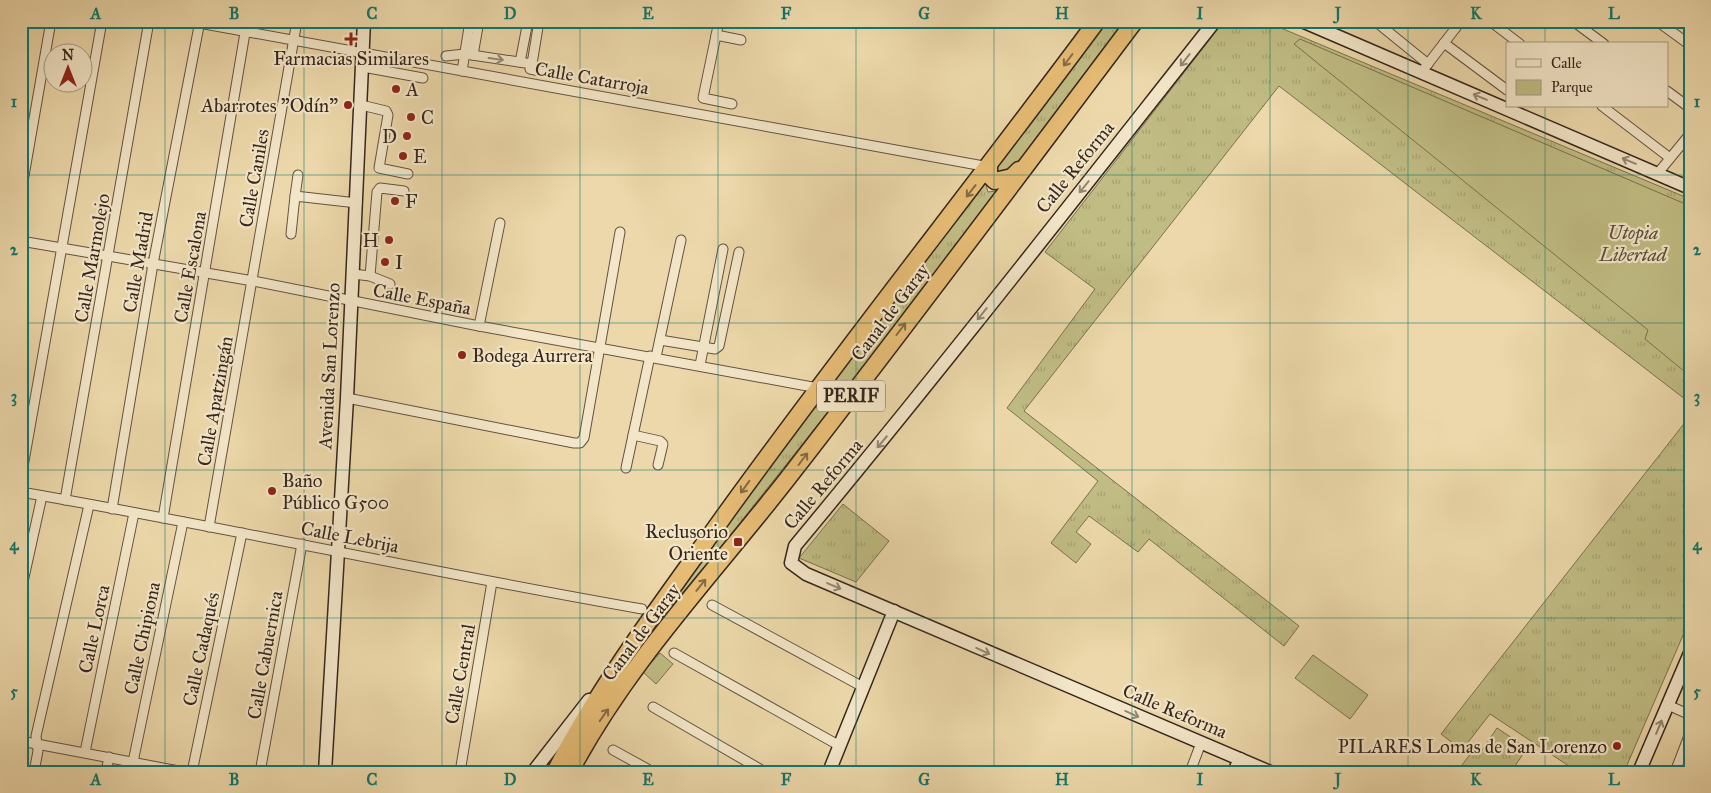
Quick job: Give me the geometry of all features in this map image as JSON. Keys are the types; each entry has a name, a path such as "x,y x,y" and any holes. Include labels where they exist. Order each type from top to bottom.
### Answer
{"highway":[{"name":"Canal de Garay","path":"555,772 620,663 818,388 989,167 1097,21"},
{"name":"Canal de Garay","path":"570,772 584,746 664,633 794,471 1135,21"},
{"path":"989,167 989,175 995,180 1003,180 1012,177 1034,156"}],"street":[{"path":"21,193 51,21"},
{"path":"21,478 60,248 102,21"},
{"name":"Calle Marmolejo","path":"65,500 110,256 150,21"},
{"name":"Calle Catarroja","path":"188,21 989,167"},
{"name":"Calle Escalona","path":"162,518 206,272 247,21"},
{"name":"Calle Caniles","path":"253,281 297,21"},
{"name":"Avenida San Lorenzo","path":"325,772 336,550 352,302 364,21"},
{"path":"469,55 470,21"},
{"path":"462,71 479,21"},
{"path":"520,62 528,21"},
{"path":"528,83 540,21"},
{"path":"719,21 703,98 732,104"},
{"name":"Calle Reforma","path":"1215,21 960,342 903,417 795,546 791,563 797,568 894,611 1270,772"},
{"path":"1302,21 1425,68 1506,103"},
{"path":"1375,21 1425,68"},
{"path":"1490,21 1517,42"},
{"path":"1573,21 1601,42"},
{"path":"1657,21 1690,45"},
{"name":"Calle Madrid","path":"112,509 153,264 200,22"},
{"path":"1425,68 1456,23"},
{"path":"716,35 741,40"},
{"path":"1444,43 1506,89"},
{"path":"446,56 469,55 520,62 550,73"},
{"path":"363,67 423,78"},
{"path":"1668,92 1690,108"},
{"path":"361,105 386,111 388,115 380,168 408,174"},
{"path":"1605,108 1670,158"},
{"path":"1527,112 1690,188"},
{"path":"1658,173 1690,134"},
{"path":"291,234 298,175"},
{"path":"370,276 377,192 380,188 404,192"},
{"path":"296,196 357,204"},
{"path":"479,326 500,223"},
{"path":"347,398 574,444 580,443 584,438 620,232"},
{"path":"626,468 653,357 660,340 681,240"},
{"name":"Calle España","path":"21,241 206,272 352,302 818,388"},
{"path":"700,366 723,249"},
{"path":"660,340 703,347 715,348 719,346 739,252"},
{"path":"353,274 370,276 390,284"},
{"name":"Calle Apatzingán","path":"209,527 253,281"},
{"path":"633,435 660,441 663,444 658,466"},
{"name":"Calle Lebrija","path":"21,492 336,550 642,610"},
{"path":"21,591 42,496"},
{"path":"34,772 38,750 36,744 89,505"},
{"name":"Calle Lorca","path":"85,752 134,513"},
{"name":"Calle Chipiona","path":"133,762 184,522"},
{"name":"Calle Cadaqués","path":"192,772 242,533"},
{"name":"Calle Cabuernica","path":"260,772 302,544"},
{"name":"Calle Central","path":"460,772 492,582"},
{"path":"712,604 864,687"},
{"path":"829,772 894,611"},
{"path":"674,653 840,746"},
{"path":"1639,772 1690,653"},
{"name":"Canal de Garay","path":"533,772 620,663"},
{"path":"1668,705 1690,715"},
{"path":"653,707 765,772"},
{"path":"1675,772 1690,733"},
{"path":"21,741 184,772"},
{"path":"1190,772 1201,743"},
{"path":"576,772 584,746"},
{"path":"613,750 653,772"},
{"path":"106,772 109,757"},
{"path":"1234,772 1240,759"}],"green space":[{"path":"1103,21 1128,21 1052,124 1003,177 994,169"},
{"path":"1224,21 1264,21 1690,199 1690,403 1279,86 1024,411 1299,626 1284,646 1149,539 1138,552 1089,516 1076,532 1091,544 1076,563 1051,543 1098,481 1007,408 1095,289 1045,252"},
{"name":"Utopia Libertad","path":"1300,39 1690,206 1690,376 1645,339 1648,330 1294,44"},
{"path":"986,176 988,192 1004,190 712,558 651,630 704,552"},
{"path":"1690,416 1690,619 1624,772 1578,772 1490,714 1462,750 1441,734"},
{"path":"843,504 889,541 856,582 799,558"},
{"path":"660,653 673,664 656,684 643,672"},
{"path":"1313,655 1368,695 1350,719 1295,678"},
{"path":"1497,728 1527,748 1511,772 1468,772 1469,770 1462,765 1474,749 1480,753"}],"place":[{"name":"Farmacias Similares","path":"351,39"},
{"name":"A","path":"396,89"},
{"name":"Abarrotes \"Odín\"","path":"348,105"},
{"name":"C","path":"411,117"},
{"name":"D","path":"407,136"},
{"name":"E","path":"403,156"},
{"name":"F","path":"395,201"},
{"name":"H","path":"389,240"},
{"name":"I","path":"385,262"},
{"name":"Bodega Aurrera","path":"462,355"},
{"name":"Baño Público G500","path":"272,491"},
{"name":"Reclusorio Oriente","path":"738,542"},
{"name":"PILARES Lomas de San Lorenzo","path":"1617,746"}]}
